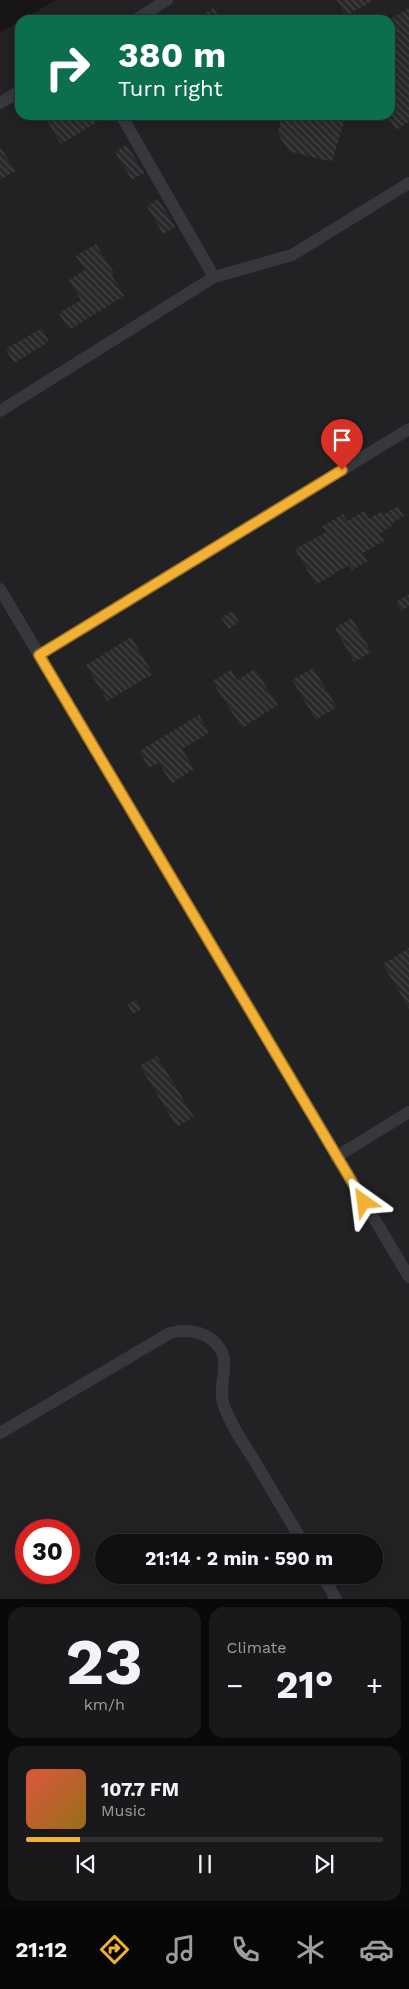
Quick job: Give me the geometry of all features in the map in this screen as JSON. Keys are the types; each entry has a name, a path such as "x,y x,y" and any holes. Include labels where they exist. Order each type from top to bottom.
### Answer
{"street":[{"path":"143,15 167,0"},
{"path":"0,103 15,94"},
{"path":"124,120 214,277"},
{"path":"0,411 214,277 292,255 409,183"},
{"path":"39,655 409,429"},
{"path":"0,589 409,1278"},
{"path":"336,1157 409,1112"},
{"path":"0,1433 170,1333 181,1330 195,1331 214,1341 224,1357 221,1394 229,1419 298,1534"},
{"path":"327,1584 336,1599"}],"shaded area":[{"path":"56,0 409,0 409,1599 0,1599 0,33 15,24 15,120 395,120 395,15 30,15"}],"building":[{"path":"337,0 374,0 348,15 345,15"},
{"path":"214,8 218,15 202,15"},
{"path":"409,8 409,122 396,130 390,120 395,120 395,16"},
{"path":"47,120 101,120 61,144"},
{"path":"281,120 345,120 332,162 288,151 278,133"},
{"path":"127,145 144,173 132,180 115,152"},
{"path":"0,146 15,171 0,180"},
{"path":"158,199 175,227 163,234 147,206"},
{"path":"96,244 114,273 111,274 124,296 69,330 59,313 81,300 69,280 85,270 76,256"},
{"path":"42,328 49,342 14,363 6,349"},
{"path":"398,506 404,516 379,534 384,541 363,553 368,561 352,570 349,565 316,585 295,549 326,532 322,526 343,514 347,521 364,511 369,519 382,511 384,514"},
{"path":"409,594 409,606 401,611 396,602"},
{"path":"232,611 239,622 229,629 221,618"},
{"path":"352,618 371,652 354,662 335,628"},
{"path":"131,637 153,674 107,701 86,665"},
{"path":"313,668 337,707 316,720 292,680"},
{"path":"255,669 278,705 242,728 212,681 231,670 237,680"},
{"path":"199,715 209,733 182,749 194,769 171,784 159,763 149,768 139,751"},
{"path":"409,948 409,1009 383,964"},
{"path":"136,999 141,1009 133,1014 127,1004"},
{"path":"157,1056 194,1117 177,1127 140,1066"}],"route":[{"path":"342,470 39,655 364,1202"}]}
